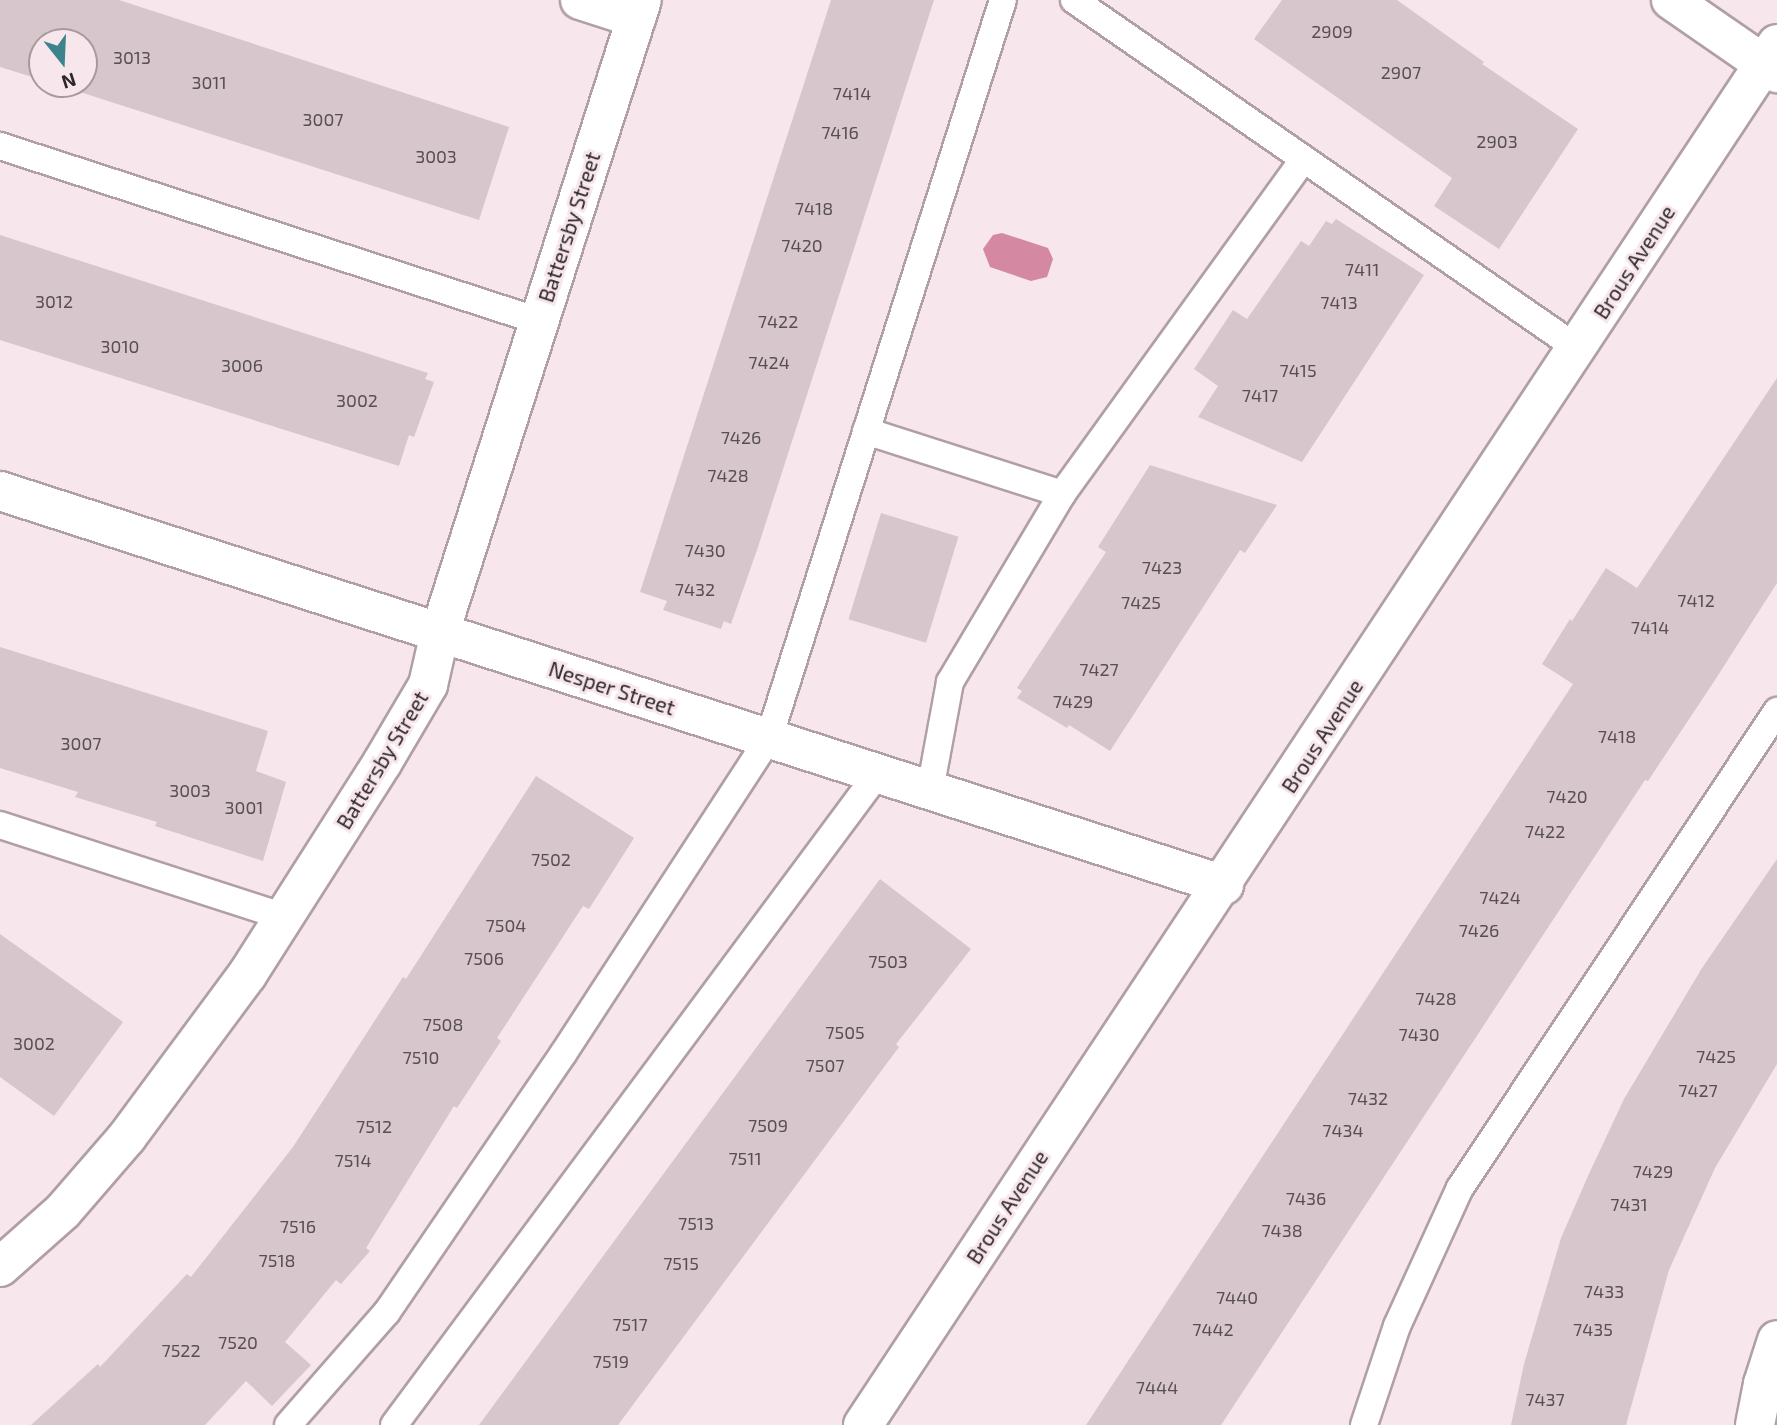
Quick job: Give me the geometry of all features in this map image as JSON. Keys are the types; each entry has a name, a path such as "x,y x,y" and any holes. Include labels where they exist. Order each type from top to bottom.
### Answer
{"street":[{"path":"580,0 639,9"},
{"path":"1671,0 1773,61"},
{"name":"Battersby Street","path":"0,1267 63,1211 127,1137 247,975 382,763 428,685 440,632 639,9"},
{"name":"Brous Avenue","path":"863,1425 1577,348 1773,61"},
{"name":"Nesper Street","path":"0,491 1224,884"},
{"path":"1755,1425 1763,1384 1777,1340"}],"lane":[{"path":"288,1425 387,1312 563,1054 769,738 1003,0"},
{"path":"1074,0 1577,348"},
{"path":"0,146 540,321"},
{"path":"930,790 950,682 1062,494 1304,159"},
{"path":"866,431 1062,494"},
{"path":"1364,1425 1397,1326 1460,1188 1777,711"},
{"path":"394,1425 878,773"},
{"path":"0,825 285,917"}],"shaded area":[{"path":"1002,233 1048,248 1053,259 1047,277 1031,281 990,267 983,249 993,235"}],"building":[{"path":"0,0 119,0 509,127 479,220 98,98 98,28 28,28 28,76 0,67"},
{"path":"831,0 934,0 758,547 731,624 724,621 721,629 663,610 667,601 640,592"},
{"path":"1282,0 1397,0 1484,62 1482,64 1578,129 1499,249 1434,206 1452,178 1254,39"},
{"path":"1336,219 1424,275 1302,462 1198,417 1218,386 1194,369 1233,310 1247,319 1301,241 1309,246 1326,221 1332,224"},
{"path":"0,235 428,373 425,379 434,382 414,437 409,435 399,466 0,340"},
{"path":"1777,378 1777,583 1715,680 1648,781 1645,780 1221,1425 1086,1425 1573,684 1542,664 1570,619 1572,621 1606,568 1637,588"},
{"path":"1150,465 1277,505 1245,553 1240,550 1110,751 1069,725 1067,728 1017,698 1022,691 1017,688 1106,552 1098,547"},
{"path":"881,513 958,537 926,643 849,619"},
{"path":"0,647 268,731 256,771 286,782 263,861 155,826 157,822 75,797 78,792 0,768"},
{"path":"536,776 634,838 589,909 583,906 497,1038 501,1041 457,1108 454,1106 366,1248 370,1251 341,1284 336,1280 285,1342 311,1365 272,1406 246,1381 205,1425 31,1425 98,1364 100,1367 187,1274 191,1277 293,1147 403,977 406,979"},
{"path":"1777,859 1777,1064 1715,1168 1669,1270 1626,1425 1511,1425 1524,1364 1561,1238 1624,1099 1702,968"},
{"path":"880,879 971,949 896,1044 899,1047 618,1425 479,1425"},
{"path":"0,934 123,1022 54,1116 0,1077"}]}
